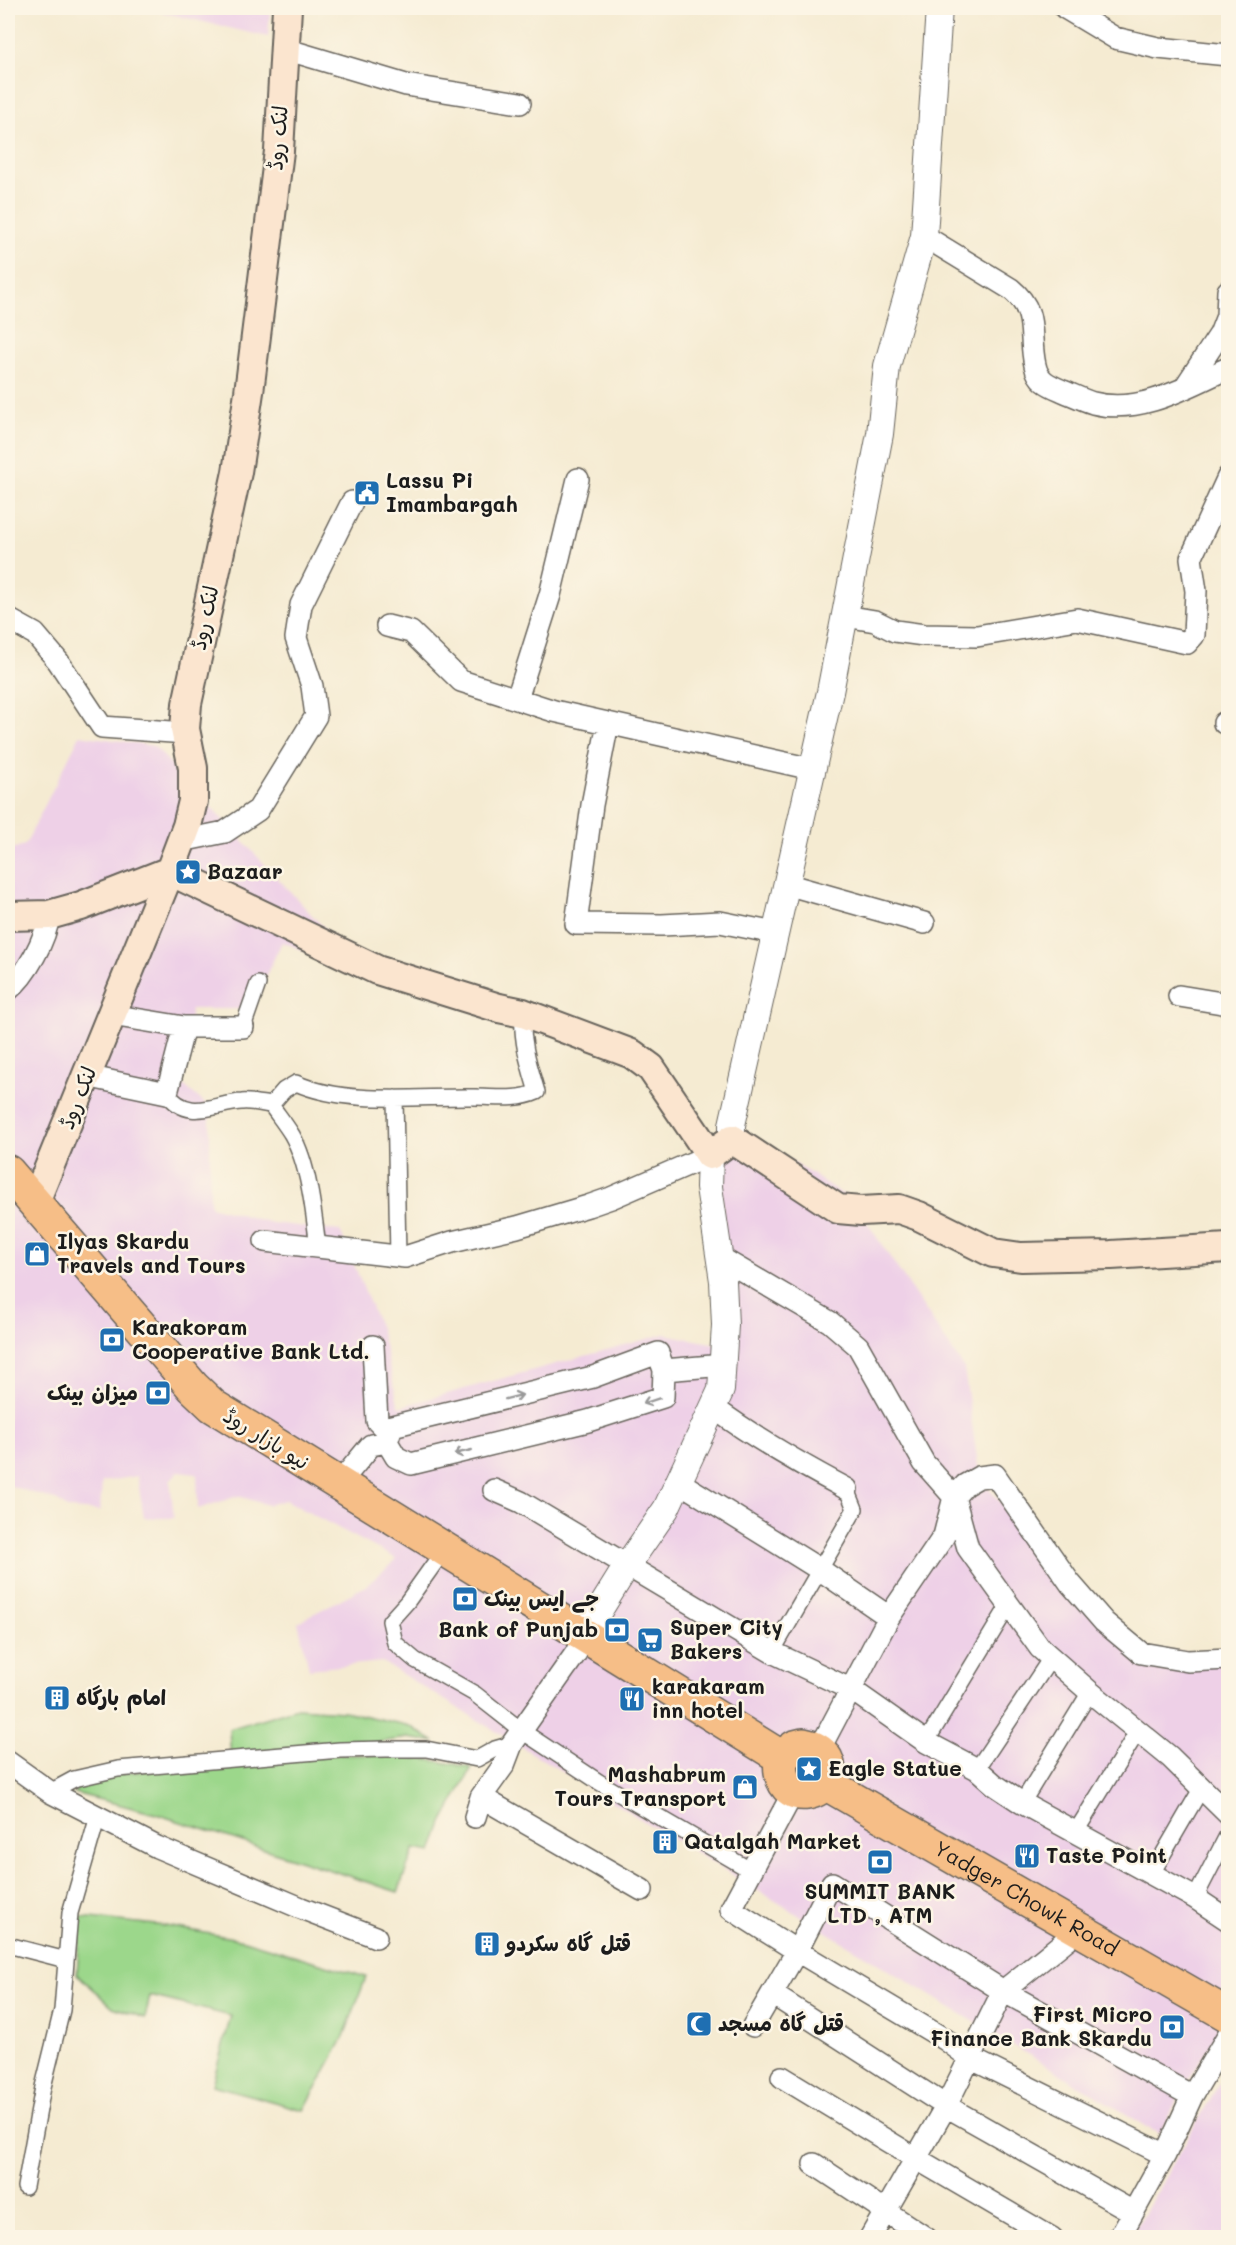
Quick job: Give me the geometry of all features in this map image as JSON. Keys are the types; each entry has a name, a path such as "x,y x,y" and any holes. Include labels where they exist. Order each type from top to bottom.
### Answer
{"highway":[{"name":"نیو بازار روڈ","path":"8,1172 193,1387 213,1406 584,1635"},
{"path":"584,1635 781,1757"},
{"path":"803,1745 819,1750 828,1763 828,1772 809,1787 784,1783 780,1775 781,1757 795,1747 803,1745"},
{"name":"Yadger Chowk Road","path":"809,1787 1080,1929 1228,2015"}],"main road":[{"name":"لنک روڈ","path":"35,1202 182,841 193,801 193,768 186,733 187,704 237,472 247,404 279,151 287,8"},
{"path":"8,916 49,915 81,906 170,871 377,970 499,1008 523,1012 632,1054 651,1068 721,1147 838,1209 861,1211 899,1209 919,1216 993,1253 1021,1257 1111,1255 1228,1248"}],"street":[{"path":"475,1817 481,1797 504,1765 517,1738 576,1653 584,1635 628,1564 666,1509 721,1390 725,1325 721,1258 709,1187 721,1147 732,1125 845,616 880,434 887,366 924,236 939,8"},
{"path":"1065,8 1115,38 1158,48 1228,55"},
{"path":"285,50 406,85 520,103"},
{"path":"924,236 1022,298 1028,308 1032,327 1034,364 1038,376 1046,384 1094,403 1114,405 1143,403 1171,396 1185,387 1228,368"},
{"path":"1185,387 1220,334 1227,316 1228,291"},
{"path":"845,616 875,621 895,630 924,635 978,636 1077,620 1187,643 1194,635 1196,591 1191,558 1228,477"},
{"path":"517,699 550,595 578,479"},
{"path":"182,841 225,832 258,810 316,716 312,686 296,638 301,605 352,502"},
{"path":"8,619 35,634 58,661 102,727 186,733"},
{"path":"387,626 411,632 461,681 554,711 812,769"},
{"path":"608,723 592,805 576,924 662,925 720,922 775,933"},
{"path":"786,884 924,923"},
{"path":"8,990 27,968 47,932 49,915"},
{"path":"111,1015 184,1027 243,1027 258,984"},
{"path":"1179,996 1228,1004"},
{"path":"271,1105 284,1090 296,1083 313,1090 395,1098 508,1099 530,1096 537,1092 525,1054 522,1030 523,1012"},
{"path":"167,1093 184,1027"},
{"path":"86,1076 167,1093 172,1101 185,1108 198,1110 241,1102 271,1105 293,1137 306,1174 312,1197 318,1248"},
{"path":"395,1098 398,1257"},
{"path":"265,1241 405,1257 452,1242 517,1227 611,1198 721,1147"},
{"path":"721,1258 830,1322 858,1346 924,1463 954,1497 968,1548 1040,1648 1170,1758 1228,1814"},
{"path":"339,1485 371,1445 389,1434 593,1377 658,1353 664,1370 663,1397 588,1421 411,1464 396,1457 389,1434 377,1421 373,1346"},
{"path":"664,1370 724,1365"},
{"path":"714,1408 750,1435 847,1489 855,1509 772,1652"},
{"path":"819,1750 889,1617 944,1536 954,1497 965,1485 979,1477 995,1475 1070,1583 1104,1622 1141,1653 1188,1660 1228,1659"},
{"path":"679,1482 819,1569 889,1617"},
{"path":"494,1490 521,1502 628,1564 772,1652 852,1690 926,1742 977,1769 995,1785 1022,1803 1195,1898 1228,1920"},
{"path":"444,1550 407,1602 390,1621 395,1643 415,1660 475,1694 517,1738 599,1782 750,1870"},
{"path":"926,1742 1009,1605"},
{"path":"977,1769 1051,1658"},
{"path":"1022,1803 1090,1692"},
{"path":"1075,1833 1138,1731"},
{"path":"50,1792 74,1779 118,1769 363,1750 426,1749 477,1759 517,1738"},
{"path":"8,1762 50,1792 157,1847 376,1937"},
{"path":"809,1787 750,1870 731,1909 946,2040 970,2058 1164,2155"},
{"path":"1151,1875 1201,1789"},
{"path":"481,1797 642,1890"},
{"path":"25,2187 43,2087 62,2010 70,1913 98,1816"},
{"path":"1195,1898 1228,1834"},
{"path":"753,2026 797,1951 832,1882 1003,1991 1192,2096"},
{"path":"870,2238 946,2106 1003,1991 1080,1929"},
{"path":"8,1945 66,1960"},
{"path":"772,1994 946,2106 1132,2212"},
{"path":"1119,2238 1164,2155 1192,2096 1228,2035"},
{"path":"782,2077 1052,2238"},
{"path":"814,2164 926,2238"}],"shaded area":[{"path":"144,8 270,8 268,37 152,10"},
{"path":"80,735 154,746 369,976 282,942 250,1009 191,1009 180,1082 210,1108 210,1206 272,1223 340,1231 380,1328 399,1407 665,1334 731,1347 718,1136 736,1126 852,1200 964,1368 980,1480 1137,1648 1228,1656 1228,2025 1223,2025 1186,2084 1159,2134 382,1662 309,1669 298,1622 366,1586 397,1559 285,1500 268,1505 238,1496 198,1509 197,1473 179,1471 170,1480 174,1518 144,1518 137,1476 102,1482 100,1511 68,1509 58,1501 8,1485 8,850 25,845"},
{"path":"1228,2068 1228,2237 1131,2237"}],"green space":[{"path":"297,1708 344,1711 410,1726 435,1742 408,1738 352,1746 312,1745 231,1757 229,1729"},
{"path":"314,1754 413,1758 472,1768 442,1823 432,1852 414,1849 398,1892 156,1814 74,1793 79,1783 105,1775"},
{"path":"81,1917 166,1926 244,1940 366,1977 343,2039 304,2110 212,2085 231,2016 150,1996 145,2018 113,2007 77,1974"}],"place":[{"name":"Lassu Pi Imambargah","path":"367,493"},
{"name":"Bazaar","path":"188,872"},
{"name":"Ilyas Skardu Travels and Tours","path":"37,1254"},
{"name":"Karakoram Cooperative Bank Ltd.","path":"112,1340"},
{"name":"میزان بینک","path":"158,1393"},
{"name":"جے ایس بینک","path":"465,1599"},
{"name":"Bank of Punjab","path":"617,1630"},
{"name":"Super City Bakers","path":"650,1640"},
{"name":"امام بارگاہ","path":"57,1698"},
{"name":"karakaram inn hotel","path":"632,1699"},
{"name":"Eagle Statue","path":"809,1769"},
{"name":"Mashabrum Tours Transport","path":"745,1787"},
{"name":"Qatalgah Market","path":"665,1842"},
{"name":"Taste Point","path":"1027,1856"},
{"name":"SUMMIT BANK LTD , ATM","path":"880,1862"},
{"name":"قتل گاہ سکردو","path":"487,1944"},
{"name":"قتل گاہ مسجد","path":"699,2024"},
{"name":"First Micro Finance Bank Skardu","path":"1172,2027"}]}
